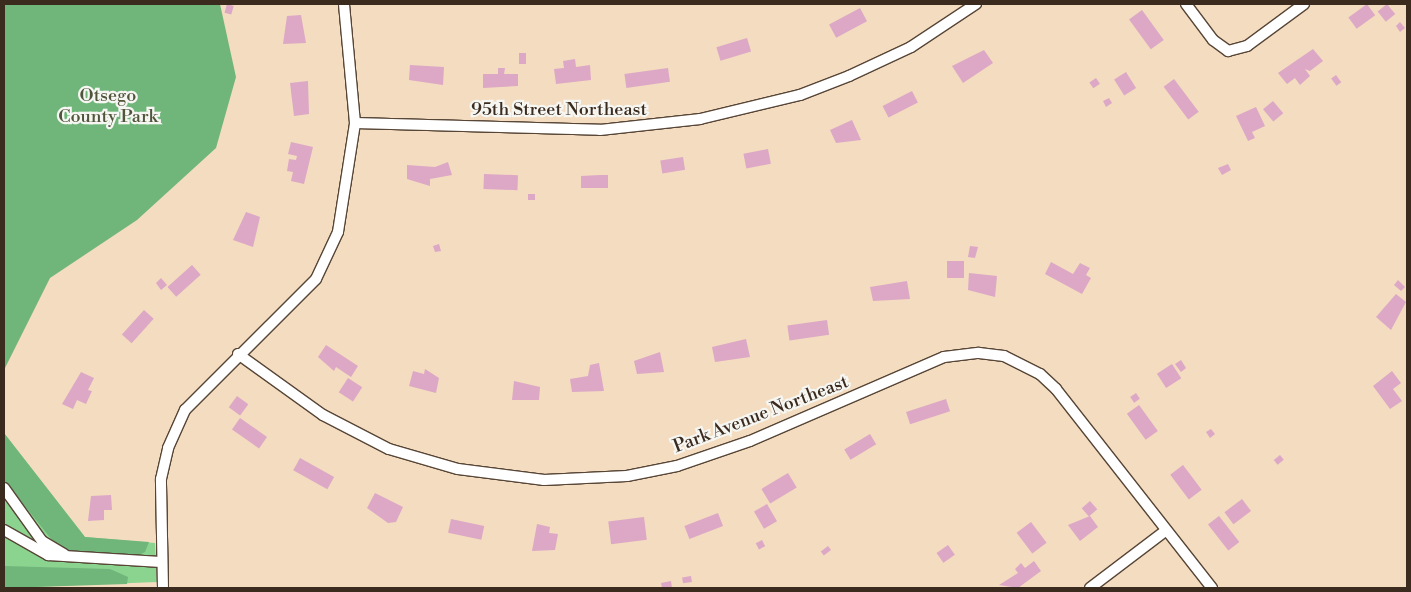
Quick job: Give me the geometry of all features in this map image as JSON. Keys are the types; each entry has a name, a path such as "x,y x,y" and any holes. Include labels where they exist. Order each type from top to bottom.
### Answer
{"street":[{"path":"163,588 161,488 168,448 195,396 316,280 332,248 344,210 355,123 344,4"},
{"name":"95th Street Northeast","path":"355,123 610,130 700,119 800,95 842,80 911,47 976,4"},
{"path":"1186,4 1213,40 1228,51 1248,46 1304,4"},
{"name":"Park Avenue Northeast","path":"238,354 323,414 389,449 491,474 580,480 677,466 750,441 944,357 994,354 1022,363 1056,389 1165,531 1212,588"},
{"path":"4,488 42,541 64,555"},
{"path":"4,530 32,549 64,555 162,562"},
{"path":"1090,588 1165,531"}],"green space":[{"name":"Otsego County Park","path":"4,4 220,4 236,77 216,148 137,220 50,278 4,370"},
{"path":"4,433 85,537 155,543 157,582 4,588"},
{"path":"4,433 85,537 149,542 145,552 136,556 71,552 56,545 4,480"},
{"path":"4,566 110,569 128,577 127,584 4,588"}],"building":[{"path":"227,4 234,6 231,15 225,13"},
{"path":"1367,4 1375,15 1357,29 1348,18"},
{"path":"1387,4 1395,14 1386,22 1378,12"},
{"path":"860,8 867,21 836,38 829,24"},
{"path":"1142,10 1164,40 1151,49 1129,19"},
{"path":"301,15 306,43 283,44 287,16"},
{"path":"1400,22 1405,28 1400,32 1396,26"},
{"path":"747,38 751,51 720,61 716,47"},
{"path":"1313,49 1323,61 1310,71 1305,69 1310,76 1300,85 1295,78 1287,84 1278,73"},
{"path":"984,50 993,63 963,83 952,66"},
{"path":"519,53 526,53 526,64 519,64"},
{"path":"575,59 576,67 590,65 591,80 556,84 554,69 564,68 563,61"},
{"path":"410,65 444,67 443,85 409,80"},
{"path":"498,68 505,68 504,74 518,74 518,86 483,88 483,74 498,74"},
{"path":"668,68 670,82 626,88 624,74"},
{"path":"1126,72 1136,88 1124,96 1114,79"},
{"path":"1336,75 1341,82 1336,86 1331,79"},
{"path":"1096,78 1100,84 1093,88 1089,82"},
{"path":"1174,79 1199,112 1188,120 1164,87"},
{"path":"308,81 309,114 294,116 290,83"},
{"path":"912,91 918,103 888,118 883,106"},
{"path":"1109,98 1112,103 1106,107 1103,101"},
{"path":"1273,101 1283,113 1273,122 1263,109"},
{"path":"1256,107 1265,126 1252,132 1255,138 1248,141 1236,116"},
{"path":"852,120 861,140 836,143 830,130"},
{"path":"291,142 313,147 304,184 291,181 293,172 287,171 289,159 296,160 297,156 288,154"},
{"path":"768,149 771,164 746,168 743,154"},
{"path":"683,157 685,170 662,173 660,161"},
{"path":"448,162 452,175 430,179 430,186 407,179 407,165 435,167"},
{"path":"1228,164 1231,170 1222,175 1218,168"},
{"path":"484,174 518,175 517,190 483,189"},
{"path":"608,175 608,188 581,188 581,176"},
{"path":"528,194 535,194 535,200 528,200"},
{"path":"246,212 260,217 253,247 233,240"},
{"path":"439,244 441,251 435,252 433,246"},
{"path":"970,246 978,247 975,258 968,257"},
{"path":"947,261 964,261 964,278 947,278"},
{"path":"1051,262 1073,274 1080,263 1090,268 1086,275 1091,278 1082,294 1045,274"},
{"path":"192,265 201,275 176,297 167,287"},
{"path":"969,273 997,276 995,297 968,290"},
{"path":"161,278 167,285 161,290 156,283"},
{"path":"1398,280 1405,287 1401,291 1394,285"},
{"path":"907,281 910,299 873,301 870,287"},
{"path":"1396,294 1406,302 1391,330 1376,317"},
{"path":"144,310 154,319 132,343 122,335"},
{"path":"827,320 829,335 789,340 787,326"},
{"path":"746,339 750,357 715,362 712,347"},
{"path":"326,345 358,366 351,377 336,367 334,371 318,357"},
{"path":"660,352 664,372 637,374 634,361"},
{"path":"1181,360 1186,368 1181,372 1175,364"},
{"path":"599,363 604,391 572,392 570,379 588,376 590,365"},
{"path":"1172,364 1181,378 1166,388 1157,374"},
{"path":"425,369 439,378 436,393 409,386 413,371 424,374"},
{"path":"1392,371 1401,383 1393,389 1402,401 1390,409 1373,386"},
{"path":"81,372 94,378 88,390 92,391 86,404 77,400 73,409 62,404"},
{"path":"348,378 362,387 353,402 339,392"},
{"path":"514,381 540,387 539,400 512,400"},
{"path":"1136,393 1140,399 1134,403 1130,397"},
{"path":"237,396 248,404 240,416 229,407"},
{"path":"946,399 950,411 910,424 906,412"},
{"path":"1139,405 1158,431 1146,440 1127,414"},
{"path":"240,418 267,437 259,448 232,429"},
{"path":"1211,429 1215,434 1210,438 1206,432"},
{"path":"870,434 876,444 850,460 844,449"},
{"path":"1280,455 1284,460 1278,465 1274,460"},
{"path":"300,458 334,477 327,489 293,470"},
{"path":"1183,465 1202,490 1189,499 1170,475"},
{"path":"788,473 797,488 770,504 761,489"},
{"path":"375,493 403,507 396,522 388,523 367,508"},
{"path":"111,495 112,510 104,510 104,520 88,521 91,496"},
{"path":"1242,499 1251,511 1233,524 1224,512"},
{"path":"1090,501 1097,509 1089,517 1082,508"},
{"path":"767,504 777,521 764,529 754,511"},
{"path":"718,513 723,526 689,539 684,526"},
{"path":"1090,516 1098,527 1080,541 1068,525"},
{"path":"1219,516 1239,542 1228,551 1208,525"},
{"path":"644,517 647,540 611,544 608,521"},
{"path":"451,519 484,526 481,540 448,533"},
{"path":"1031,522 1047,543 1032,554 1017,533"},
{"path":"537,524 550,527 549,533 558,534 555,550 532,551"},
{"path":"762,540 765,546 759,549 756,543"},
{"path":"948,545 955,555 943,563 937,553"},
{"path":"828,546 831,550 824,555 821,551"},
{"path":"1034,561 1041,571 1018,588 999,585 1018,573 1015,569 1021,563 1025,568"},
{"path":"691,576 692,582 683,583 682,577"},
{"path":"671,581 672,588 662,588 661,583"}]}
